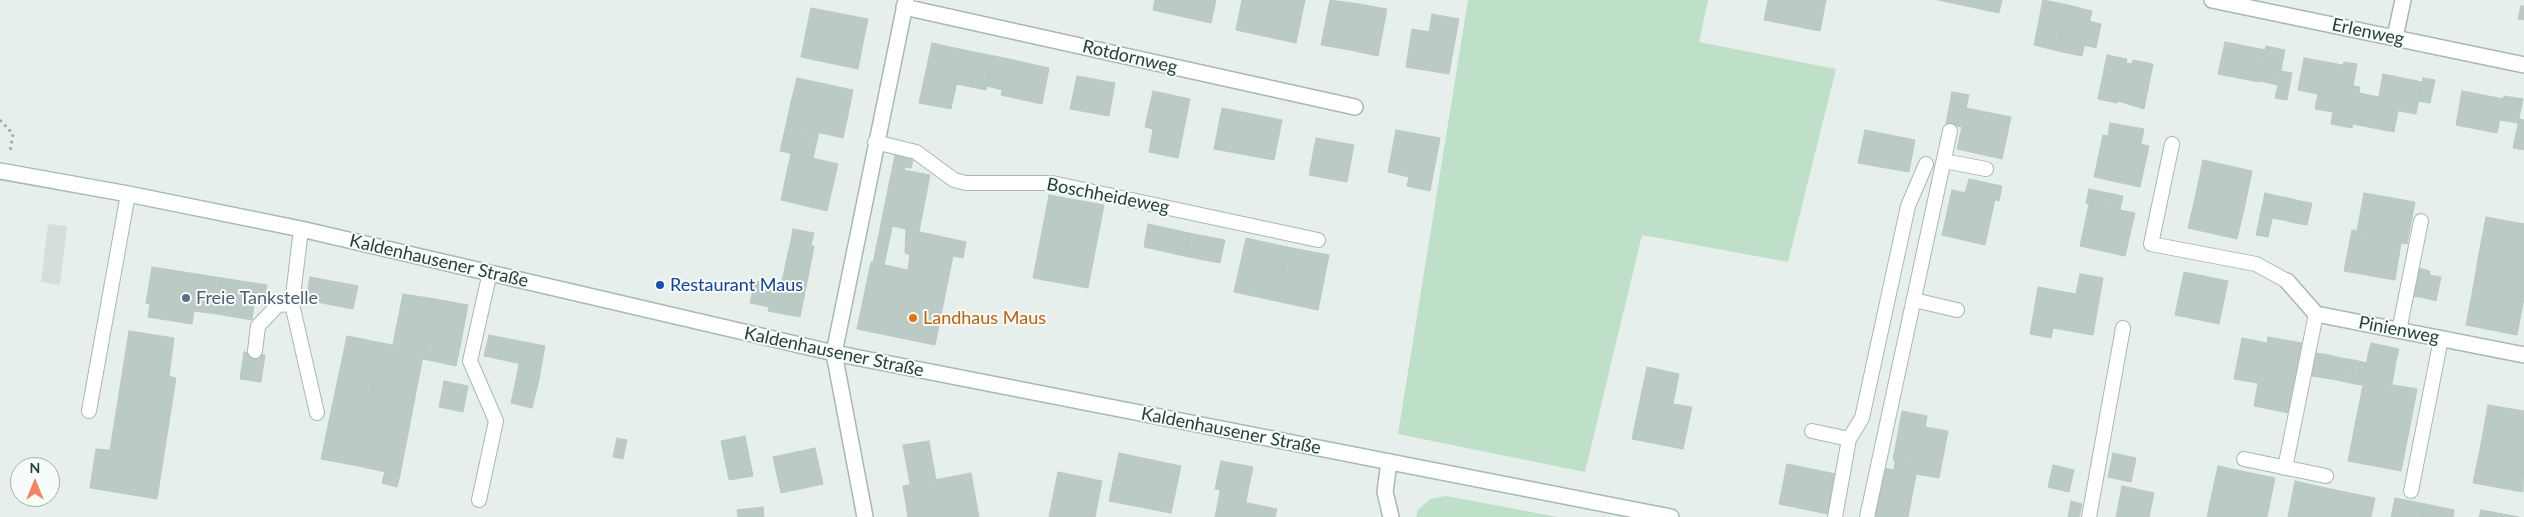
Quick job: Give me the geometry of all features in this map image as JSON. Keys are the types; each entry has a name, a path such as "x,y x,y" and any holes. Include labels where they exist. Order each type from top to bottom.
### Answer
{"main road":[{"name":"Erlenweg","path":"2212,0 2524,65"},
{"path":"2395,37 2403,0"},
{"path":"865,517 834,353 875,142 905,3"},
{"name":"Rotdornweg","path":"905,3 1355,107"},
{"name":"Kaldenhausener Straße","path":"3,172 128,194 301,229 834,353 1671,517"},
{"path":"2287,281 2316,314"},
{"name":"Pinienweg","path":"2316,314 2524,355"},
{"path":"1389,462 1385,492 1391,517"}],"lane":[{"path":"1867,517 1950,131"},
{"name":"Boschheideweg","path":"875,142 916,152 954,180 966,183 1052,183 1318,240"},
{"path":"2172,144 2151,244 2256,264 2287,281"},
{"path":"1944,161 1986,169"},
{"path":"1835,517 1849,439 1862,418 1908,206 1926,164"},
{"path":"89,411 128,194"},
{"path":"2400,331 2421,221"},
{"path":"301,229 292,304 316,413"},
{"path":"480,500 496,421 470,361 490,272"},
{"path":"1914,300 1957,310"},
{"path":"255,351 258,326 278,305 292,304"},
{"path":"2285,468 2316,314"},
{"path":"2089,517 2123,328"},
{"path":"2411,491 2441,339"},
{"path":"1812,431 1849,439"},
{"path":"2244,459 2326,476"}],"path":[{"path":"0,120 13,134 3,172"}],"shaded area":[{"path":"48,224 67,226 60,285 41,282"}],"green space":[{"path":"1468,0 1708,0 1699,42 1836,69 1788,262 1642,235 1585,472 1398,434"},
{"path":"1446,496 1558,517 1416,517 1418,510 1430,499"}],"building":[{"path":"1155,0 1216,0 1211,23 1153,10"},
{"path":"1242,0 1305,0 1296,43 1236,30"},
{"path":"1330,0 1359,4 1350,50 1321,45"},
{"path":"1768,0 1826,0 1820,31 1764,20"},
{"path":"1938,0 2002,0 1999,13"},
{"path":"2043,0 2068,5 2058,51 2034,45"},
{"path":"1359,4 1387,9 1378,56 1350,50"},
{"path":"2068,5 2092,11 2082,56 2058,51"},
{"path":"2521,6 2524,6 2524,20 2518,19"},
{"path":"811,8 868,19 863,43 806,32"},
{"path":"1432,14 1459,19 1449,74 1406,67 1412,29 1429,32"},
{"path":"2089,21 2101,24 2096,48 2084,45"},
{"path":"806,32 863,43 858,69 801,57"},
{"path":"2225,42 2266,50 2259,82 2218,74"},
{"path":"932,43 964,50 951,109 919,103"},
{"path":"2266,46 2285,50 2278,85 2260,81"},
{"path":"964,50 979,53 971,87 956,84"},
{"path":"979,53 994,56 986,90 971,87"},
{"path":"2107,55 2127,59 2126,63 2132,64 2133,60 2153,64 2144,109 2118,101 2117,103 2098,99"},
{"path":"994,56 1009,59 1002,90 987,86"},
{"path":"2304,58 2343,65 2337,98 2298,90"},
{"path":"1009,59 1049,68 1042,104 1001,95"},
{"path":"2344,62 2357,64 2353,86 2340,84"},
{"path":"2281,71 2292,73 2287,100 2275,98"},
{"path":"2383,74 2422,82 2416,114 2377,107"},
{"path":"1077,76 1115,83 1109,116 1070,109"},
{"path":"797,78 853,90 848,115 791,102"},
{"path":"2423,78 2435,80 2430,103 2419,101"},
{"path":"2340,84 2360,87 2352,128 2331,124 2333,112 2315,109 2318,94 2337,98"},
{"path":"1153,91 1190,99 1178,158 1149,152 1153,129 1145,127"},
{"path":"2462,91 2504,99 2497,133 2456,125"},
{"path":"1952,92 1969,95 1962,127 1946,124"},
{"path":"2359,93 2379,97 2377,107 2398,111 2394,132 2353,124"},
{"path":"2504,96 2523,99 2518,123 2500,120"},
{"path":"791,102 848,115 843,138 786,125"},
{"path":"1222,108 1282,120 1274,160 1214,149"},
{"path":"1966,108 2011,117 2002,159 1957,149"},
{"path":"2519,119 2524,120 2524,150 2513,148"},
{"path":"2110,123 2144,129 2141,144 2108,136"},
{"path":"786,125 819,132 816,145 783,138"},
{"path":"1396,130 1440,138 1430,191 1407,186 1409,177 1388,172"},
{"path":"1865,130 1915,140 1909,172 1858,163"},
{"path":"2103,135 2149,146 2140,187 2094,177"},
{"path":"783,138 816,145 813,158 780,151"},
{"path":"1316,138 1354,145 1347,182 1309,175"},
{"path":"791,153 838,164 827,211 781,200"},
{"path":"895,155 913,160 911,168 905,167 884,265 873,263"},
{"path":"2203,160 2252,171 2245,205 2196,194"},
{"path":"904,170 930,175 919,232 892,226"},
{"path":"1969,179 2002,186 1999,201 1965,193"},
{"path":"2089,189 2123,196 2120,210 2086,203"},
{"path":"1952,190 1995,199 1985,245 1942,235"},
{"path":"2265,193 2277,196 2268,237 2256,235"},
{"path":"2364,193 2415,202 2407,244 2379,239 2380,235 2357,231"},
{"path":"2196,194 2245,205 2237,239 2188,228"},
{"path":"1049,195 1104,205 1088,288 1033,278"},
{"path":"2277,196 2288,198 2283,220 2272,218"},
{"path":"2288,198 2300,201 2295,223 2283,220"},
{"path":"2300,201 2312,203 2307,225 2295,223"},
{"path":"2089,204 2135,213 2125,256 2080,246"},
{"path":"2486,217 2524,224 2524,261 2479,253"},
{"path":"1148,224 1189,233 1184,256 1144,247"},
{"path":"793,229 814,233 811,245 791,241"},
{"path":"906,229 966,242 963,258 953,256 935,345 857,329 871,262 908,270 910,255 905,253"},
{"path":"2352,230 2380,235 2379,239 2401,243 2395,280 2344,271"},
{"path":"1189,233 1225,240 1220,263 1184,256"},
{"path":"1246,238 1287,247 1276,301 1234,292"},
{"path":"791,241 814,246 812,257 788,253"},
{"path":"1287,247 1329,255 1318,310 1276,301"},
{"path":"788,253 812,257 800,317 768,311 769,307 750,303 755,281 781,286"},
{"path":"2479,253 2524,261 2524,298 2473,289"},
{"path":"152,267 222,278 217,314 194,311 192,324 148,317 150,304 146,303"},
{"path":"2419,268 2430,271 2425,298 2413,296"},
{"path":"2184,272 2228,281 2219,324 2175,315"},
{"path":"2080,274 2103,278 2093,335 2053,328 2051,338 2030,334 2038,287 2076,294"},
{"path":"2429,275 2441,277 2436,301 2425,298"},
{"path":"310,277 358,286 353,309 306,300"},
{"path":"222,278 267,285 264,305 254,304 252,320 217,314"},
{"path":"2473,289 2524,298 2517,335 2466,325"},
{"path":"403,294 435,299 427,336 396,329"},
{"path":"435,299 468,305 461,342 427,336"},
{"path":"396,329 427,336 424,351 393,345"},
{"path":"129,331 174,338 169,376 176,378 157,499 90,488 96,449 110,450"},
{"path":"489,335 545,346 541,368 484,356"},
{"path":"347,336 382,343 358,466 321,459"},
{"path":"427,336 461,342 456,366 423,359"},
{"path":"2268,337 2302,343 2289,413 2254,406 2258,383 2234,379 2242,338 2267,343"},
{"path":"382,343 424,351 400,475 358,466"},
{"path":"2371,343 2399,349 2396,361 2368,355"},
{"path":"244,352 265,355 261,382 240,379"},
{"path":"2316,353 2329,355 2325,378 2312,376"},
{"path":"2329,355 2341,358 2337,380 2325,378"},
{"path":"2368,355 2396,361 2394,373 2366,367"},
{"path":"2341,358 2354,360 2350,383 2337,380"},
{"path":"2354,360 2367,363 2362,385 2350,383"},
{"path":"519,363 541,368 539,380 517,375"},
{"path":"1647,367 1679,374 1673,404 1692,407 1683,449 1632,439"},
{"path":"2366,367 2394,373 2392,385 2364,380"},
{"path":"517,375 539,380 532,408 511,403"},
{"path":"2364,380 2417,389 2409,431 2356,420"},
{"path":"444,381 468,386 463,412 439,407"},
{"path":"2488,405 2524,411 2524,452 2481,444"},
{"path":"1902,411 1927,416 1925,427 1948,431 1939,478 1916,474 1918,465 1893,460"},
{"path":"2356,420 2409,431 2401,471 2348,461"},
{"path":"745,436 753,476 729,480 721,441"},
{"path":"617,438 627,440 623,459 613,457"},
{"path":"929,441 936,480 910,484 903,445"},
{"path":"2481,444 2524,452 2523,492 2473,483"},
{"path":"815,448 823,484 781,493 773,457"},
{"path":"1119,453 1181,466 1171,513 1109,501"},
{"path":"2113,453 2136,458 2131,482 2108,477"},
{"path":"1221,461 1253,467 1247,496 1215,489"},
{"path":"1895,461 1918,465 1908,517 1875,517 1884,468 1894,470"},
{"path":"1787,464 1836,474 1828,514 1779,504"},
{"path":"2053,465 2074,470 2069,492 2048,487"},
{"path":"2218,466 2246,472 2237,517 2207,517"},
{"path":"385,471 400,475 397,487 382,483"},
{"path":"1058,472 1102,481 1095,517 1049,517"},
{"path":"2246,472 2275,478 2267,517 2237,517"},
{"path":"971,473 979,517 908,517 903,486"},
{"path":"2295,481 2335,490 2329,517 2288,517"},
{"path":"2122,486 2154,493 2149,517 2116,517"},
{"path":"1220,490 1247,496 1246,502 1219,497"},
{"path":"2335,490 2375,498 2371,517 2329,517"},
{"path":"1219,497 1277,509 1275,517 1215,517"},
{"path":"2395,498 2425,504 2422,517 2391,517"},
{"path":"2071,501 2082,504 2079,517 2068,517"},
{"path":"2425,504 2454,510 2453,517 2422,517"},
{"path":"763,507 764,517 738,517 737,510"},
{"path":"2481,510 2519,517 2479,517"}],"place":[{"name":"Restaurant Maus","path":"660,285"},
{"name":"Freie Tankstelle","path":"186,298"},
{"name":"Landhaus Maus","path":"913,318"}]}
